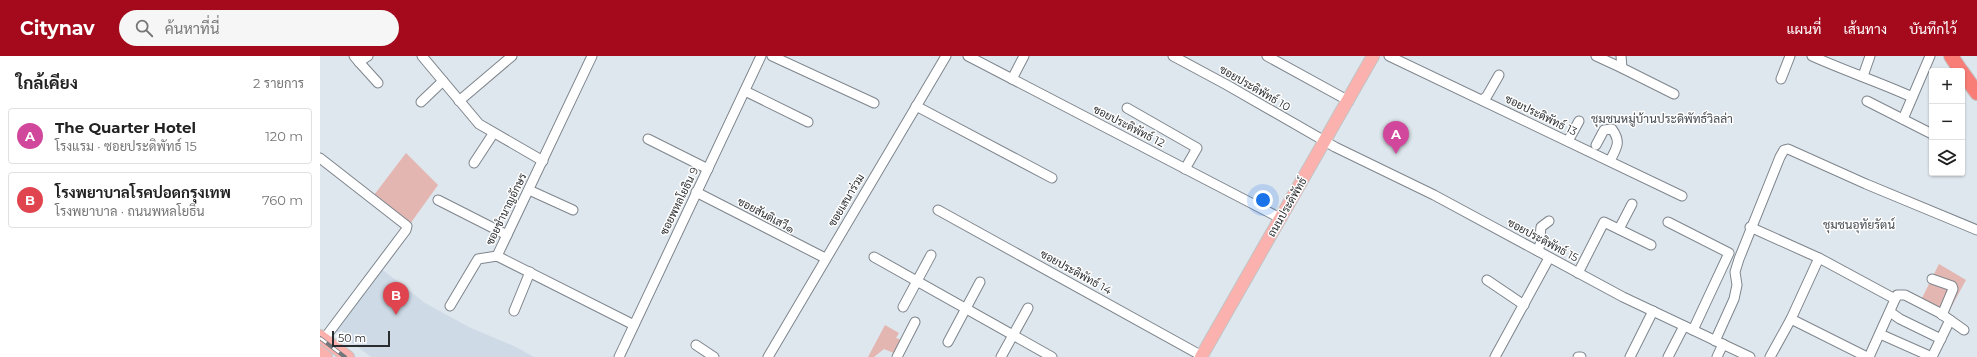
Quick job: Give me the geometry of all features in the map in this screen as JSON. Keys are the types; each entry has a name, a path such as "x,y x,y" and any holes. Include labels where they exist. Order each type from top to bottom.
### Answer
{"highway":[{"path":"1951,56 1960,68"},
{"path":"1965,75 1977,93"}],"main road":[{"name":"ถนนประดิพัทธ์","path":"1201,356 1280,218 1326,142 1373,56"},
{"path":"322,337 348,357"},
{"path":"320,352 326,357"}],"street":[{"path":"368,56 356,59 378,83"},
{"path":"422,56 479,124 493,134 543,161"},
{"path":"459,101 512,56"},
{"name":"ซอยชำนาญอักษร","path":"592,56 497,256 634,325"},
{"name":"ซอยพหลโยธิน 9","path":"619,357 761,56"},
{"path":"772,56 874,103"},
{"name":"ซอยเสนาร่วม","path":"768,357 825,258 946,56"},
{"name":"ซอยประดิพัทธ์ 12","path":"968,56 1280,218"},
{"path":"1012,79 1024,56"},
{"name":"ซอยประดิพัทธ์ 10","path":"1173,56 1326,142"},
{"path":"1267,56 1349,101"},
{"name":"ซอยประดิพัทธ์ 13","path":"1389,56 1682,196"},
{"path":"1596,56 1674,94"},
{"path":"1621,56 1622,68"},
{"path":"1781,79 1790,56"},
{"path":"1812,56 1851,74 1863,76 1912,97"},
{"path":"1863,76 1870,56"},
{"path":"1903,119 1930,56"},
{"path":"1482,100 1487,96 1499,75"},
{"path":"420,102 443,81"},
{"path":"745,91 808,122"},
{"path":"1867,101 1929,132"},
{"path":"916,106 1052,178"},
{"path":"1127,108 1197,148 1185,169"},
{"path":"1568,141 1579,121"},
{"path":"1596,145 1604,130 1612,129 1618,142 1610,162"},
{"path":"474,163 493,134"},
{"path":"648,140 708,169"},
{"name":"ซอยประดิพัทธ์ 15","path":"1326,142 1434,195 1549,258 1653,312 1693,330 1719,348 1750,357"},
{"path":"1737,357 1719,348 1737,285 1735,272 1750,227 1784,150 1788,149 1866,184 1977,230"},
{"path":"320,158 402,220 407,226 406,230 322,337"},
{"path":"529,190 573,210"},
{"name":"ซอยสันติเสวี๑","path":"696,192 825,258"},
{"path":"438,200 507,235"},
{"path":"1619,229 1632,204"},
{"name":"ซอยประดิพัทธ์ 14","path":"938,210 1201,356"},
{"path":"1538,251 1541,241 1541,227 1549,221"},
{"path":"1578,273 1604,222 1651,245"},
{"path":"1668,222 1729,253 1693,330"},
{"path":"1750,227 1819,258 1895,299"},
{"path":"903,306 931,255"},
{"path":"450,306 478,259 497,256"},
{"path":"874,257 1052,357"},
{"path":"1495,357 1549,258"},
{"path":"1770,357 1791,319 1819,258"},
{"path":"514,311 530,272"},
{"path":"1880,334 1932,357 1941,339 1953,289 1952,286 1932,279"},
{"path":"1488,280 1524,305"},
{"path":"948,342 980,282"},
{"path":"1791,319 1868,357 1897,295 1905,295 1946,317 1964,330"},
{"path":"1001,357 1028,308"},
{"path":"1630,357 1653,312"},
{"path":"1890,312 1905,322 1941,339"},
{"path":"897,357 915,322"},
{"path":"1668,357 1684,326"},
{"path":"696,345 714,357"}],"shaded area":[{"path":"406,153 438,185 410,224 374,195"},
{"path":"1939,264 1966,280 1948,313 1921,300"},
{"path":"379,267 425,303 469,327 516,347 534,357 371,357 334,329"},
{"path":"885,325 899,333 896,338 902,340 896,354 884,349 874,357 868,357"}],"railway":[{"path":"320,338 345,357"}],"place":[{"name":"The Quarter Hotel","path":"1396,154"},
{"name":"โรงพยาบาลโรคปอดกรุงเทพ","path":"396,315"}],"district":[{"name":"ชุมชนหมู่บ้านประดิพัทธ์วิลล่า","path":"1662,119"},
{"name":"ชุมชนอุทัยรัตน์","path":"1859,225"}]}
